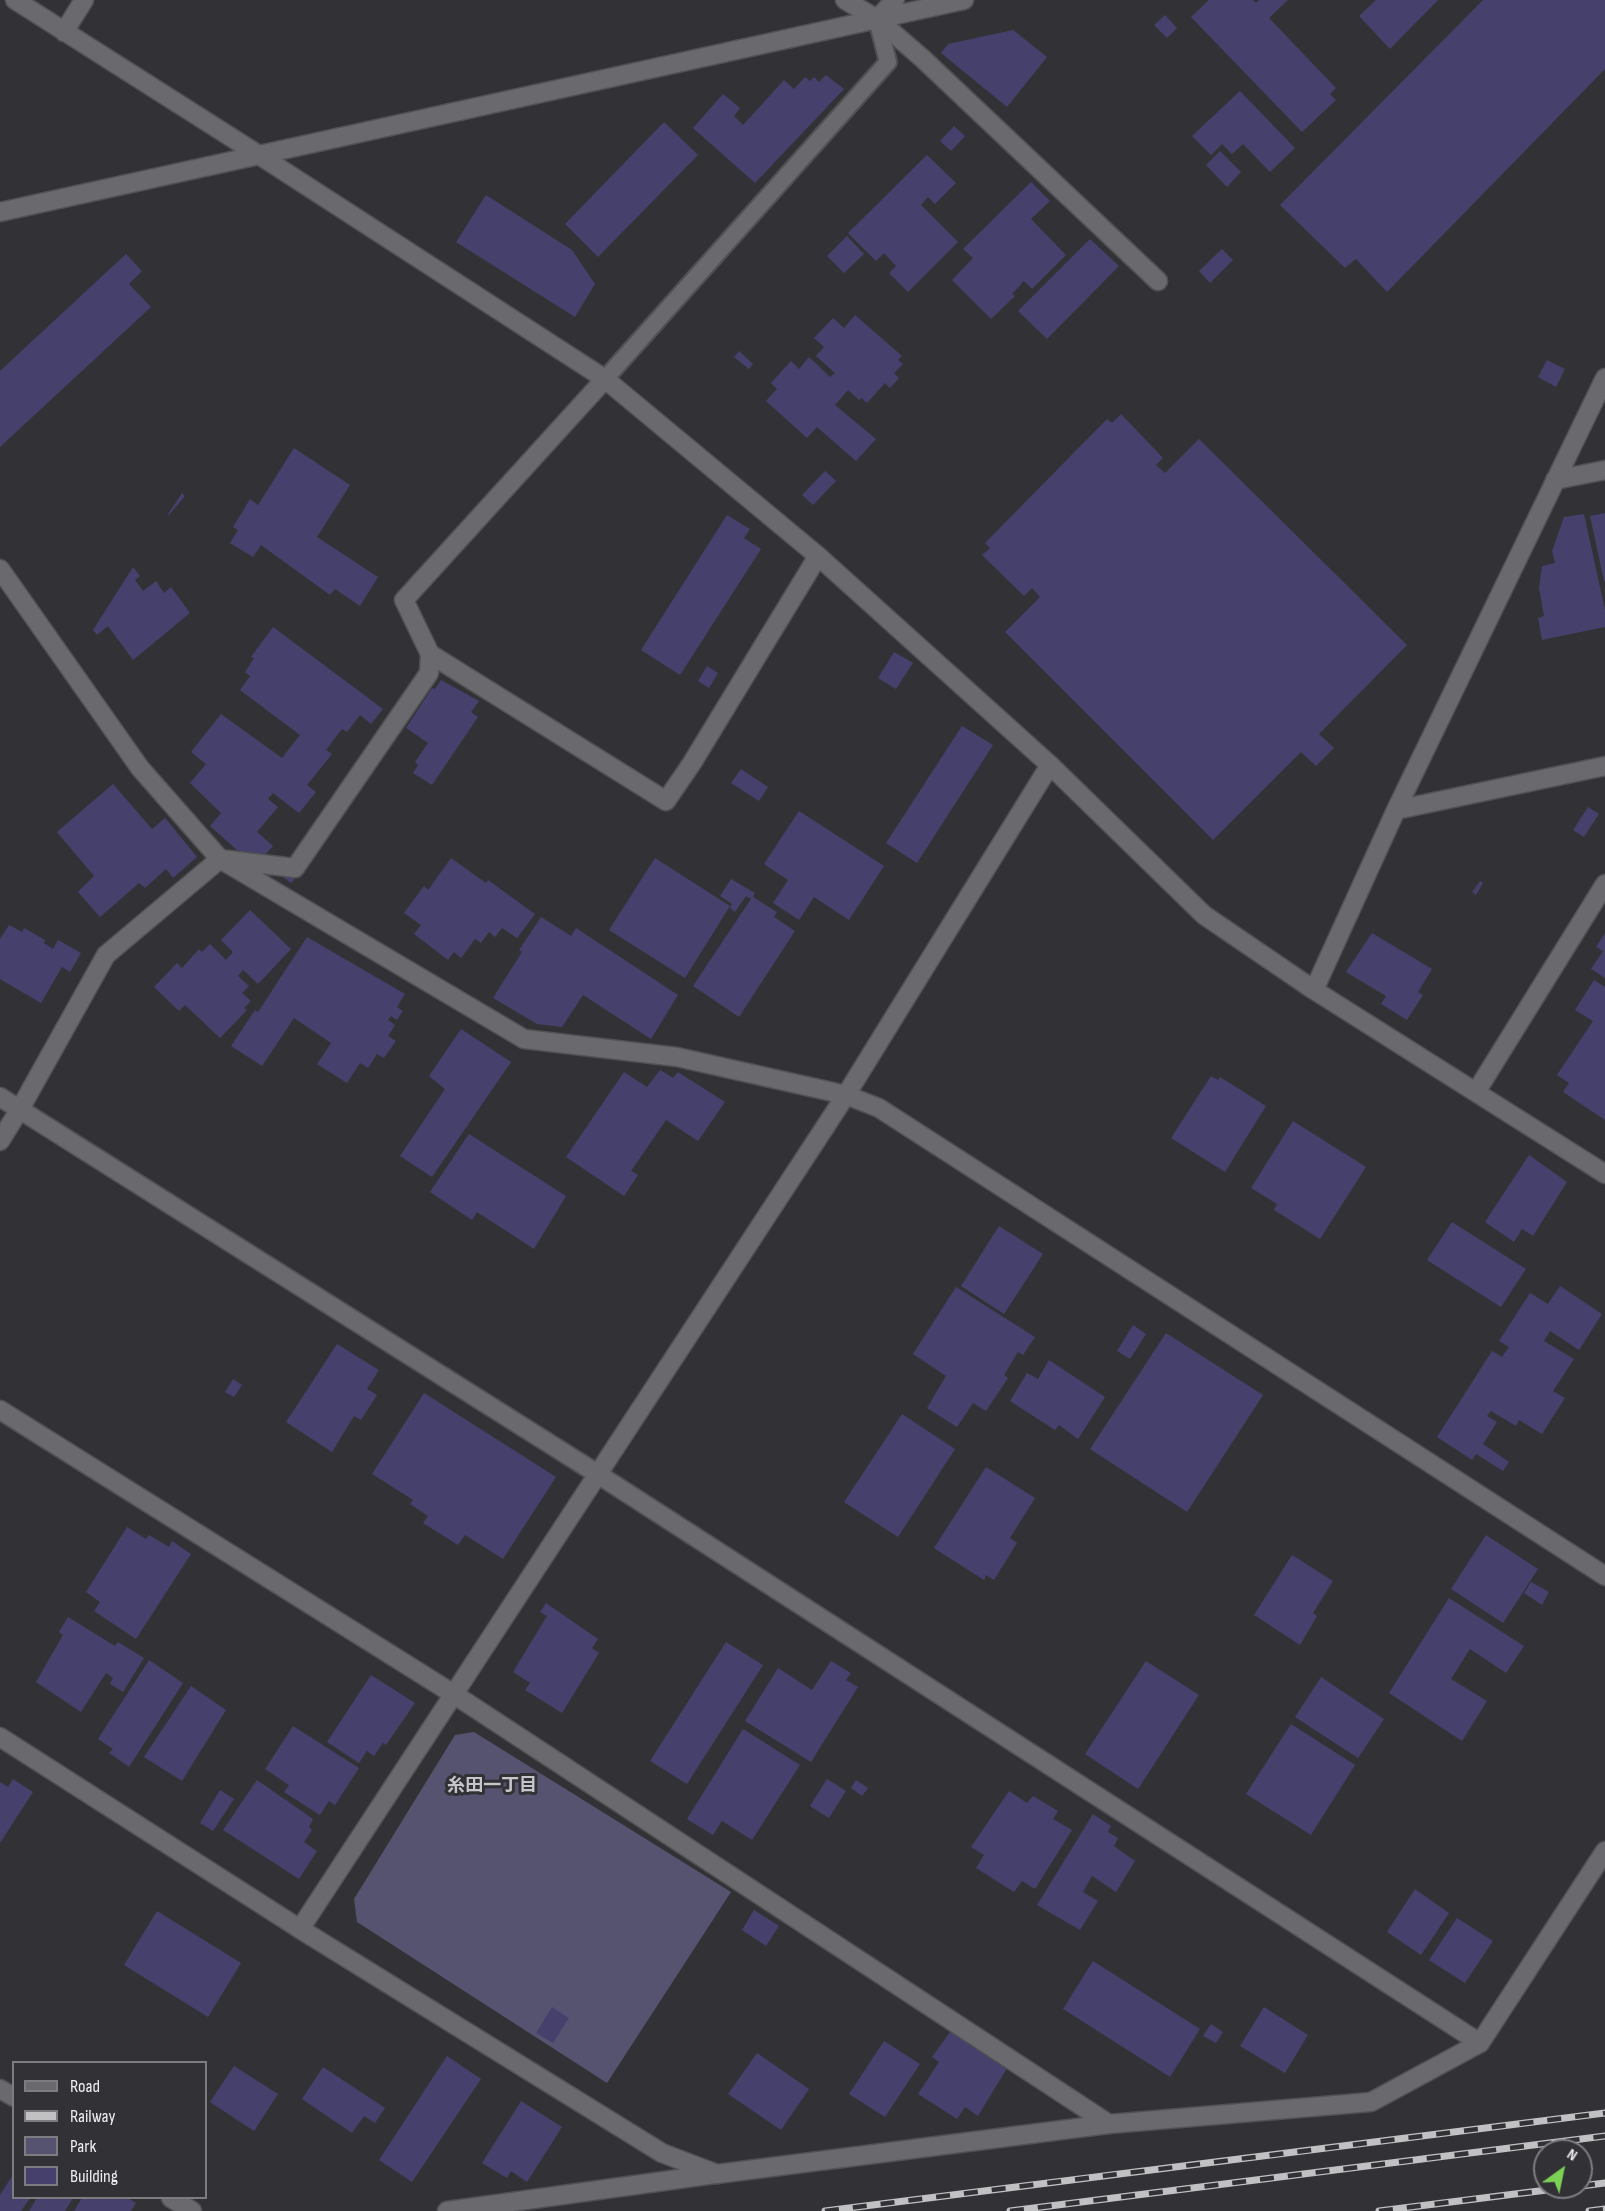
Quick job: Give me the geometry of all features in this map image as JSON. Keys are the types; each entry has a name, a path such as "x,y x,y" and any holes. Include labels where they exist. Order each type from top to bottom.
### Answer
{"street":[{"path":"15,0 605,379 818,556 1050,765 1204,915 1314,990 1605,1174"},
{"path":"64,32 84,0"},
{"path":"844,0 877,19 1158,281"},
{"path":"877,19 895,0"},
{"path":"0,212 964,0"},
{"path":"1314,990 1395,810 1605,378"},
{"path":"0,1140 20,1109 106,954 220,859 295,867 429,673 430,654 404,600 605,379"},
{"path":"1555,480 1605,470"},
{"path":"430,654 666,801 692,763 818,556"},
{"path":"0,569 140,768 220,859 524,1039 677,1057 846,1095 879,1108 1605,1576"},
{"path":"300,1929 455,1695 596,1473 846,1095 1050,765"},
{"path":"1395,810 1605,766"},
{"path":"1476,1092 1605,884"},
{"path":"0,1097 596,1473 1480,2043"},
{"path":"0,1410 455,1695 1109,2124"},
{"path":"0,1737 300,1929 662,2153 717,2174"},
{"path":"447,2211 1109,2124 1371,2102 1480,2043 1605,1851"},
{"path":"173,2199 192,2211"}],"lane":[{"path":"605,379 888,62 877,19"}],"green space":[{"path":"474,1732 731,1892 607,2083 357,1922 354,1899 455,1735"}],"building":[{"path":"1209,0 1253,0 1256,3 1259,0 1288,0 1269,18 1336,88 1330,94 1336,100 1302,132 1191,17"},
{"path":"1376,0 1438,0 1390,49 1359,16"},
{"path":"1483,0 1605,0 1605,69 1387,292 1356,259 1345,268 1280,205"},
{"path":"1165,15 1177,28 1167,38 1154,25"},
{"path":"1013,30 1047,57 1007,107 941,53 948,44"},
{"path":"826,75 844,89 755,183 693,128 723,94 740,108 734,116 743,125 784,80 794,89 805,77 810,81 814,77 819,82"},
{"path":"1240,91 1295,148 1270,172 1243,144 1232,154 1222,144 1211,155 1192,136"},
{"path":"664,122 698,155 598,257 565,224"},
{"path":"954,126 965,136 951,151 940,141"},
{"path":"1220,151 1241,172 1227,187 1206,165"},
{"path":"927,155 956,183 935,204 928,197 921,205 958,242 908,292 889,273 896,266 884,253 876,261 848,233"},
{"path":"1031,182 1050,201 1031,219 1066,255 1032,289 1024,281 1012,294 1015,296 991,319 952,280 973,258 963,249"},
{"path":"486,195 572,250 595,284 575,317 456,242"},
{"path":"847,236 864,254 844,273 827,256"},
{"path":"1090,239 1119,266 1047,339 1018,311"},
{"path":"1222,249 1233,260 1210,283 1199,271"},
{"path":"126,254 142,271 129,284 151,307 0,447 0,371"},
{"path":"855,315 902,356 898,360 903,364 894,373 899,378 890,388 885,383 867,403 862,398 859,400 848,390 835,405 876,439 856,461 817,427 807,438 766,401 777,389 771,383 791,361 799,369 809,357 830,377 835,373 816,356 824,347 814,338 833,318 844,328"},
{"path":"739,351 753,364 749,369 734,357"},
{"path":"1547,360 1565,369 1556,387 1538,377"},
{"path":"1121,414 1163,458 1156,465 1165,473 1199,439 1407,645 1319,734 1334,748 1316,766 1301,752 1213,840 1005,632 1040,597 1032,588 1024,596 982,555 990,548 985,543 1107,419 1112,423"},
{"path":"294,448 350,485 317,537 378,577 360,606 335,589 330,595 261,545 253,557 230,543 238,530 233,527 250,499 258,505"},
{"path":"825,471 836,481 813,505 802,495"},
{"path":"182,493 185,496 169,515 168,514"},
{"path":"1605,513 1605,581 1604,581 1590,516"},
{"path":"1584,514 1605,610 1605,627 1542,640 1538,618 1544,616 1539,588 1542,566 1555,563 1552,551 1564,517"},
{"path":"727,515 750,529 744,538 761,549 680,675 641,650"},
{"path":"133,567 140,576 135,580 143,591 156,581 164,593 171,587 190,613 133,660 108,626 97,635 93,630"},
{"path":"273,627 383,709 371,724 360,715 347,732 342,729 326,750 332,754 307,785 316,792 299,813 273,793 268,799 278,807 257,832 273,846 255,866 210,826 221,813 190,783 206,764 191,752 221,714 282,758 300,735 240,690 250,676 245,672 254,658 251,657"},
{"path":"894,652 913,663 896,689 878,678"},
{"path":"707,666 718,673 709,688 698,681"},
{"path":"441,680 479,701 471,712 478,717 432,785 413,773 418,765 415,762 428,743 406,728 432,688 435,689"},
{"path":"962,726 993,745 917,863 886,843"},
{"path":"741,769 768,787 759,801 731,783"},
{"path":"113,784 152,829 165,818 197,857 173,878 166,869 145,888 139,883 100,917 78,892 94,876 57,832"},
{"path":"1588,807 1599,814 1584,837 1573,830"},
{"path":"799,811 884,866 849,920 814,897 799,920 773,903 788,880 764,864"},
{"path":"451,858 486,883 488,880 535,914 517,938 502,928 495,937 489,932 481,943 475,939 461,958 454,952 448,960 414,934 421,925 404,913 424,886 428,890"},
{"path":"655,858 730,906 685,978 609,930"},
{"path":"291,868 299,874 291,883 283,877"},
{"path":"731,879 755,893 753,897 777,912 774,917 795,931 739,1017 693,986 751,899 746,896 735,912 730,908 732,904 720,896"},
{"path":"1480,881 1483,883 1476,895 1472,892"},
{"path":"250,910 291,949 258,984 243,970 238,976 249,986 242,993 251,1001 244,1008 247,1010 220,1038 185,1005 179,1011 154,987 177,963 182,968 199,949 202,952 210,944 226,960 233,952 221,940"},
{"path":"541,917 571,936 576,928 678,995 651,1039 583,995 562,1027 537,1024 493,998 522,952 519,950"},
{"path":"9,925 22,932 24,928 45,940 44,943 53,949 58,940 81,953 70,972 62,967 41,1003 0,979 0,939"},
{"path":"1372,933 1432,969 1418,992 1423,995 1407,1020 1381,1004 1386,996 1346,972"},
{"path":"1605,933 1605,978 1591,969 1603,951 1596,947"},
{"path":"307,937 405,994 397,1007 403,1011 397,1020 391,1016 388,1020 395,1025 388,1036 396,1041 384,1058 377,1054 368,1068 360,1063 347,1083 317,1064 331,1043 294,1018 262,1066 231,1046 255,1010 258,1012"},
{"path":"1594,980 1605,987 1605,1120 1563,1092 1569,1083 1557,1075 1593,1021 1575,1010"},
{"path":"461,1029 511,1062 432,1177 400,1156 445,1089 429,1076"},
{"path":"660,1070 673,1078 678,1072 725,1102 698,1141 666,1120 631,1171 638,1175 624,1196 566,1157 624,1072 647,1087"},
{"path":"1211,1076 1218,1080 1220,1077 1266,1106 1225,1172 1171,1138"},
{"path":"1293,1121 1366,1167 1320,1239 1274,1210 1277,1204 1251,1188"},
{"path":"469,1134 566,1196 534,1249 477,1212 472,1220 430,1192"},
{"path":"1529,1155 1567,1182 1533,1236 1522,1229 1514,1242 1485,1222"},
{"path":"1452,1222 1526,1269 1501,1307 1427,1260"},
{"path":"999,1226 1043,1254 1004,1314 961,1286"},
{"path":"1560,1286 1602,1314 1579,1350 1550,1331 1544,1341 1574,1359 1553,1391 1565,1398 1542,1434 1519,1420 1516,1426 1491,1411 1487,1416 1497,1422 1483,1444 1509,1462 1503,1471 1476,1454 1472,1460 1437,1437 1492,1351 1502,1357 1509,1347 1499,1341 1530,1293 1548,1304"},
{"path":"956,1287 1035,1337 1023,1355 1018,1352 1004,1375 1008,1378 986,1411 973,1403 957,1427 927,1408 946,1376 913,1354"},
{"path":"1133,1325 1146,1334 1130,1359 1117,1351"},
{"path":"1166,1333 1263,1395 1187,1512 1090,1449"},
{"path":"337,1344 379,1370 367,1389 377,1395 361,1420 354,1416 332,1452 286,1422"},
{"path":"1049,1360 1105,1397 1078,1439 1059,1425 1055,1430 1010,1401 1027,1373 1038,1379"},
{"path":"233,1379 242,1385 234,1397 225,1392"},
{"path":"424,1393 556,1477 503,1559 465,1535 458,1545 423,1523 428,1516 410,1504 413,1500 372,1474"},
{"path":"902,1414 955,1449 898,1537 844,1502"},
{"path":"986,1467 1035,1498 1010,1538 1017,1543 994,1580 986,1575 984,1580 934,1548"},
{"path":"127,1527 146,1539 149,1535 169,1547 172,1541 191,1554 136,1639 94,1611 100,1602 86,1592"},
{"path":"1486,1535 1538,1569 1503,1623 1451,1589"},
{"path":"1292,1555 1333,1581 1313,1613 1317,1616 1300,1645 1254,1615"},
{"path":"1531,1582 1549,1592 1542,1605 1524,1593"},
{"path":"1449,1598 1524,1646 1506,1673 1470,1649 1451,1679 1487,1701 1462,1741 1389,1693"},
{"path":"546,1603 598,1639 592,1648 599,1653 562,1713 525,1690 530,1683 513,1672 547,1616 540,1612"},
{"path":"68,1617 115,1646 118,1642 144,1658 123,1692 110,1684 113,1678 106,1673 81,1712 36,1682 63,1635 59,1632"},
{"path":"726,1642 763,1665 687,1784 650,1761"},
{"path":"149,1660 183,1683 129,1767 109,1753 113,1749 98,1739"},
{"path":"831,1661 851,1673 846,1680 858,1687 811,1762 745,1721 778,1668 812,1690"},
{"path":"1146,1661 1199,1695 1138,1789 1085,1754"},
{"path":"371,1675 415,1703 386,1745 383,1743 374,1756 367,1751 359,1763 327,1742"},
{"path":"1321,1677 1384,1719 1358,1758 1295,1717"},
{"path":"191,1686 226,1710 182,1781 144,1757"},
{"path":"1291,1724 1355,1765 1311,1835 1246,1794"},
{"path":"293,1726 359,1768 335,1805 329,1801 320,1815 284,1792 289,1785 265,1769"},
{"path":"743,1729 800,1765 752,1840 722,1821 713,1835 687,1819"},
{"path":"13,1779 33,1792 0,1843 0,1782 8,1787"},
{"path":"827,1779 846,1791 829,1818 810,1806"},
{"path":"257,1780 313,1819 309,1827 312,1830 304,1842 317,1851 299,1879 223,1830"},
{"path":"856,1780 868,1788 862,1796 851,1788"},
{"path":"220,1790 234,1799 213,1831 200,1823"},
{"path":"1009,1791 1027,1803 1033,1796 1058,1811 1053,1819 1072,1830 1035,1889 1022,1881 1014,1892 976,1868 984,1855 971,1847"},
{"path":"1093,1814 1111,1826 1108,1832 1118,1838 1114,1846 1135,1861 1116,1892 1092,1876 1083,1892 1098,1901 1080,1930 1037,1905"},
{"path":"1415,1889 1449,1913 1421,1955 1387,1932"},
{"path":"754,1910 779,1926 766,1946 742,1930"},
{"path":"157,1911 241,1963 208,2017 124,1965"},
{"path":"1457,1918 1493,1941 1465,1983 1429,1960"},
{"path":"1093,1961 1200,2029 1170,2077 1063,2009"},
{"path":"552,2007 569,2018 553,2043 536,2033"},
{"path":"1264,2007 1308,2035 1285,2073 1240,2046"},
{"path":"1211,2024 1223,2032 1216,2043 1203,2036"},
{"path":"953,2028 1009,2065 978,2116 965,2107 957,2119 918,2094 939,2062 932,2057"},
{"path":"884,2041 920,2064 885,2117 849,2094"},
{"path":"757,2053 809,2089 781,2130 728,2094"},
{"path":"447,2056 481,2079 412,2182 379,2160"},
{"path":"234,2066 278,2094 254,2131 210,2102"},
{"path":"323,2067 385,2108 375,2123 364,2116 352,2133 302,2099"},
{"path":"521,2101 562,2127 527,2182 511,2171 507,2178 482,2163"},
{"path":"12,2176 12,2199 29,2199 21,2211 0,2211 0,2195"},
{"path":"36,2199 72,2199 65,2211 29,2211"},
{"path":"81,2199 130,2199 136,2203 131,2211 74,2211"}],"railway":[{"path":"825,2211 1605,2113"},
{"path":"1010,2211 1605,2136"},
{"path":"1593,2184 1605,2183"},
{"path":"1379,2211 1533,2192"},
{"path":"1589,2211 1605,2209"}],"district":[{"name":"糸田一丁目","path":"492,1786"}]}
